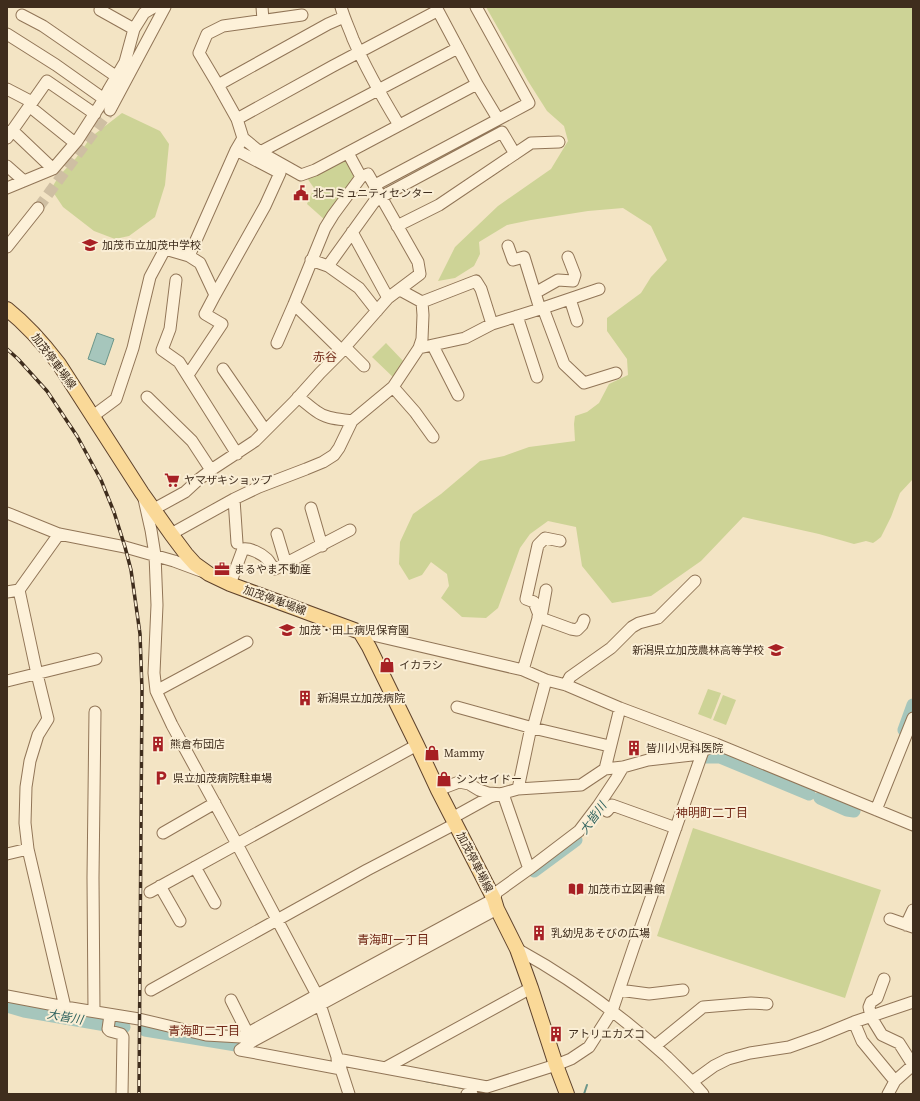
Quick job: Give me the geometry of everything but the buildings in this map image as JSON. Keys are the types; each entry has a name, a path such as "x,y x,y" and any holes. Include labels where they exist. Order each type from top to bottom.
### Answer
{"main road":[{"name":"加茂停車場線","path":"7,309 46,346 142,493 186,554 196,564 209,574 230,584 360,632 369,647 517,949 567,1094"}],"street":[{"path":"7,188 53,169 75,143 95,114 125,62 134,29 144,13 154,7"},
{"path":"110,110 166,7"},
{"path":"262,7 264,20"},
{"path":"375,185 528,103 476,7"},
{"path":"237,120 437,9 498,120"},
{"path":"100,10 134,29"},
{"path":"218,85 328,24 343,12 359,52 379,91 399,125"},
{"path":"302,14 223,26 207,34 199,53 237,120 243,138 260,152 301,175 315,170 348,153 477,84"},
{"path":"22,15 43,26 117,76"},
{"path":"7,34 56,65 104,99"},
{"path":"260,152 379,91 458,48"},
{"path":"53,169 10,134 47,81 95,114"},
{"path":"7,89 30,104 75,143"},
{"path":"328,266 374,202 381,197 502,132 514,154"},
{"path":"189,256 236,150 243,138"},
{"path":"397,226 439,206 531,143 559,142"},
{"path":"188,375 222,324 205,314 265,206 280,173 236,150"},
{"path":"348,153 361,177"},
{"path":"7,166 24,181"},
{"path":"154,509 185,492 211,470 255,441 343,349 388,298 420,274 418,262 368,174 361,177 336,210 325,228 277,342"},
{"path":"7,247 38,208"},
{"path":"352,232 388,298"},
{"path":"508,246 513,260 524,256 535,293 564,364 584,383 616,373"},
{"path":"93,416 116,399 133,348 150,277 165,249 189,256 200,263 215,295"},
{"path":"535,293 558,280 573,281 575,275 568,257"},
{"path":"311,260 328,266 359,288 377,311"},
{"path":"176,280 170,329 162,350 179,362 237,454"},
{"path":"400,290 422,302 476,281 481,289 492,324"},
{"path":"419,348 465,338 492,324 599,288"},
{"path":"570,299 577,321"},
{"path":"171,534 234,498 312,467 334,455 352,421 393,387 419,348 422,339 422,302"},
{"path":"294,304 364,366"},
{"path":"517,316 536,377"},
{"path":"433,346 458,395"},
{"path":"223,370 265,430"},
{"path":"393,387 415,412 433,437"},
{"path":"147,397 192,441 211,470"},
{"path":"298,397 325,416 352,421"},
{"path":"142,493 151,530 155,556 157,605 154,672 156,691 172,725 278,920 319,1000 349,1094"},
{"path":"234,498 237,543"},
{"path":"311,508 322,546"},
{"path":"7,513 59,534 119,546 174,561 209,574"},
{"path":"230,584 243,548 259,553 265,557 275,569 322,546 350,530"},
{"path":"7,592 19,590 59,534"},
{"path":"277,534 286,564"},
{"path":"560,541 545,538 538,545 526,599 534,602 539,616 571,629 577,630 582,625 584,620"},
{"path":"566,686 570,677 612,648 632,627 639,623 658,618 695,581"},
{"path":"19,590 48,719 38,735 30,761 26,787 25,823 28,849 65,1008"},
{"path":"523,670 539,616 542,612 546,590"},
{"path":"360,632 523,670 716,744 913,825"},
{"path":"156,691 247,642"},
{"path":"7,681 96,660"},
{"path":"518,789 532,727 546,680"},
{"path":"457,707 605,745"},
{"path":"605,769 620,708"},
{"path":"94,1012 93,878 95,712"},
{"path":"876,810 910,734 913,718"},
{"path":"151,990 454,821 490,798 518,789 581,785 605,769 623,767 648,760 692,755 716,744"},
{"path":"180,922 155,889 417,745"},
{"path":"469,1094 556,1065 571,1059 589,1047 612,1011 703,751"},
{"path":"485,1088 385,1068 339,1064 240,1050 249,1038 495,904 497,892 579,830 598,806 623,767"},
{"path":"438,790 458,782 469,784 479,790 503,794"},
{"path":"503,794 529,869"},
{"path":"163,833 215,803"},
{"path":"598,806 608,810 612,805 676,828"},
{"path":"7,854 28,849"},
{"path":"195,867 215,903"},
{"path":"890,919 910,926 913,910"},
{"path":"517,949 620,1016 655,1046 692,1082 700,1093"},
{"path":"884,979 877,998 871,1002 869,1007 871,1017 882,1035 899,1043 913,1065 896,1081 888,1094"},
{"path":"385,1068 531,988"},
{"path":"619,990 649,994 683,990"},
{"path":"7,996 65,1008 94,1012 110,1020 139,1019 206,1035 249,1038"},
{"path":"232,1000 249,1038"},
{"path":"692,1082 714,1066 728,1059 789,1047 854,1022 913,1002"},
{"path":"655,1046 703,1007 751,1003 767,1004"},
{"path":"110,1020 108,1029 121,1034 123,1038 122,1094"},
{"path":"854,1022 862,1041 896,1081"}],"green space":[{"path":"486,7 913,7 913,479 900,493 891,517 881,537 876,541 873,543 866,541 854,544 819,534 743,517 701,561 651,596 612,603 582,566 576,527 548,521 530,534 520,548 498,608 486,618 462,617 441,598 449,586 447,574 431,562 422,575 409,580 399,564 400,542 413,514 441,494 480,461 504,456 529,447 575,441 575,416 587,412 599,403 609,384 628,375 627,359 607,331 607,318 641,293 651,277 667,260 651,226 623,208 588,211 507,225 479,242 480,254 474,266 455,278 438,281 455,247 498,206 551,169 568,141 564,126 547,111 528,81"},
{"path":"122,113 160,131 169,144 165,185 155,217 129,236 115,239 94,231 63,207 51,189 59,176 76,158 91,137"},
{"path":"346,156 359,177 325,220 307,204 314,188 307,178"},
{"path":"386,343 405,363 395,379 372,357"},
{"path":"708,689 721,693 711,719 698,714"},
{"path":"723,695 736,700 726,725 713,720"},
{"path":"693,828 881,890 845,998 657,936"}],"water":[{"path":"97,333 114,339 105,365 88,359"}],"waterway":[{"name":"大皆川","path":"904,730 913,705"},
{"name":"大皆川","path":"706,757 720,757 809,794"},
{"name":"大皆川","path":"820,798 847,810 854,811"},
{"name":"大皆川","path":"534,871 576,840"},
{"name":"大皆川","path":"7,1006 24,1011 124,1027"},
{"name":"大皆川","path":"145,1030 236,1045 244,1042"},
{"path":"425,1081 468,1089"},
{"path":"584,1094 587,1085"},
{"path":"476,1091 490,1094"}],"tunnel":[{"path":"38,208 110,110"}],"railway":[{"path":"7,349 47,391 77,436 101,480 114,512 131,570 140,634 142,690 139,1094"}],"place":[{"name":"北コミュニティセンター","path":"301,193"},
{"name":"加茂市立加茂中学校","path":"90,245"},
{"name":"ヤマザキショップ","path":"172,480"},
{"name":"まるやま不動産","path":"222,569"},
{"name":"加茂・田上病児保育園","path":"287,630"},
{"name":"新潟県立加茂農林高等学校","path":"776,650"},
{"name":"イカラシ","path":"387,665"},
{"name":"新潟県立加茂病院","path":"305,698"},
{"name":"熊倉布団店","path":"158,744"},
{"name":"皆川小児科医院","path":"634,748"},
{"name":"Mammy","path":"432,753"},
{"name":"県立加茂病院駐車場","path":"161,778"},
{"name":"シンセイドー","path":"444,779"},
{"name":"加茂市立図書館","path":"576,889"},
{"name":"乳幼児あそびの広場","path":"539,933"},
{"name":"アトリエカズコ","path":"556,1034"}],"district":[{"name":"赤谷","path":"325,357"},
{"name":"神明町二丁目","path":"712,813"},
{"name":"青海町一丁目","path":"393,940"},
{"name":"青海町二丁目","path":"204,1031"}]}
